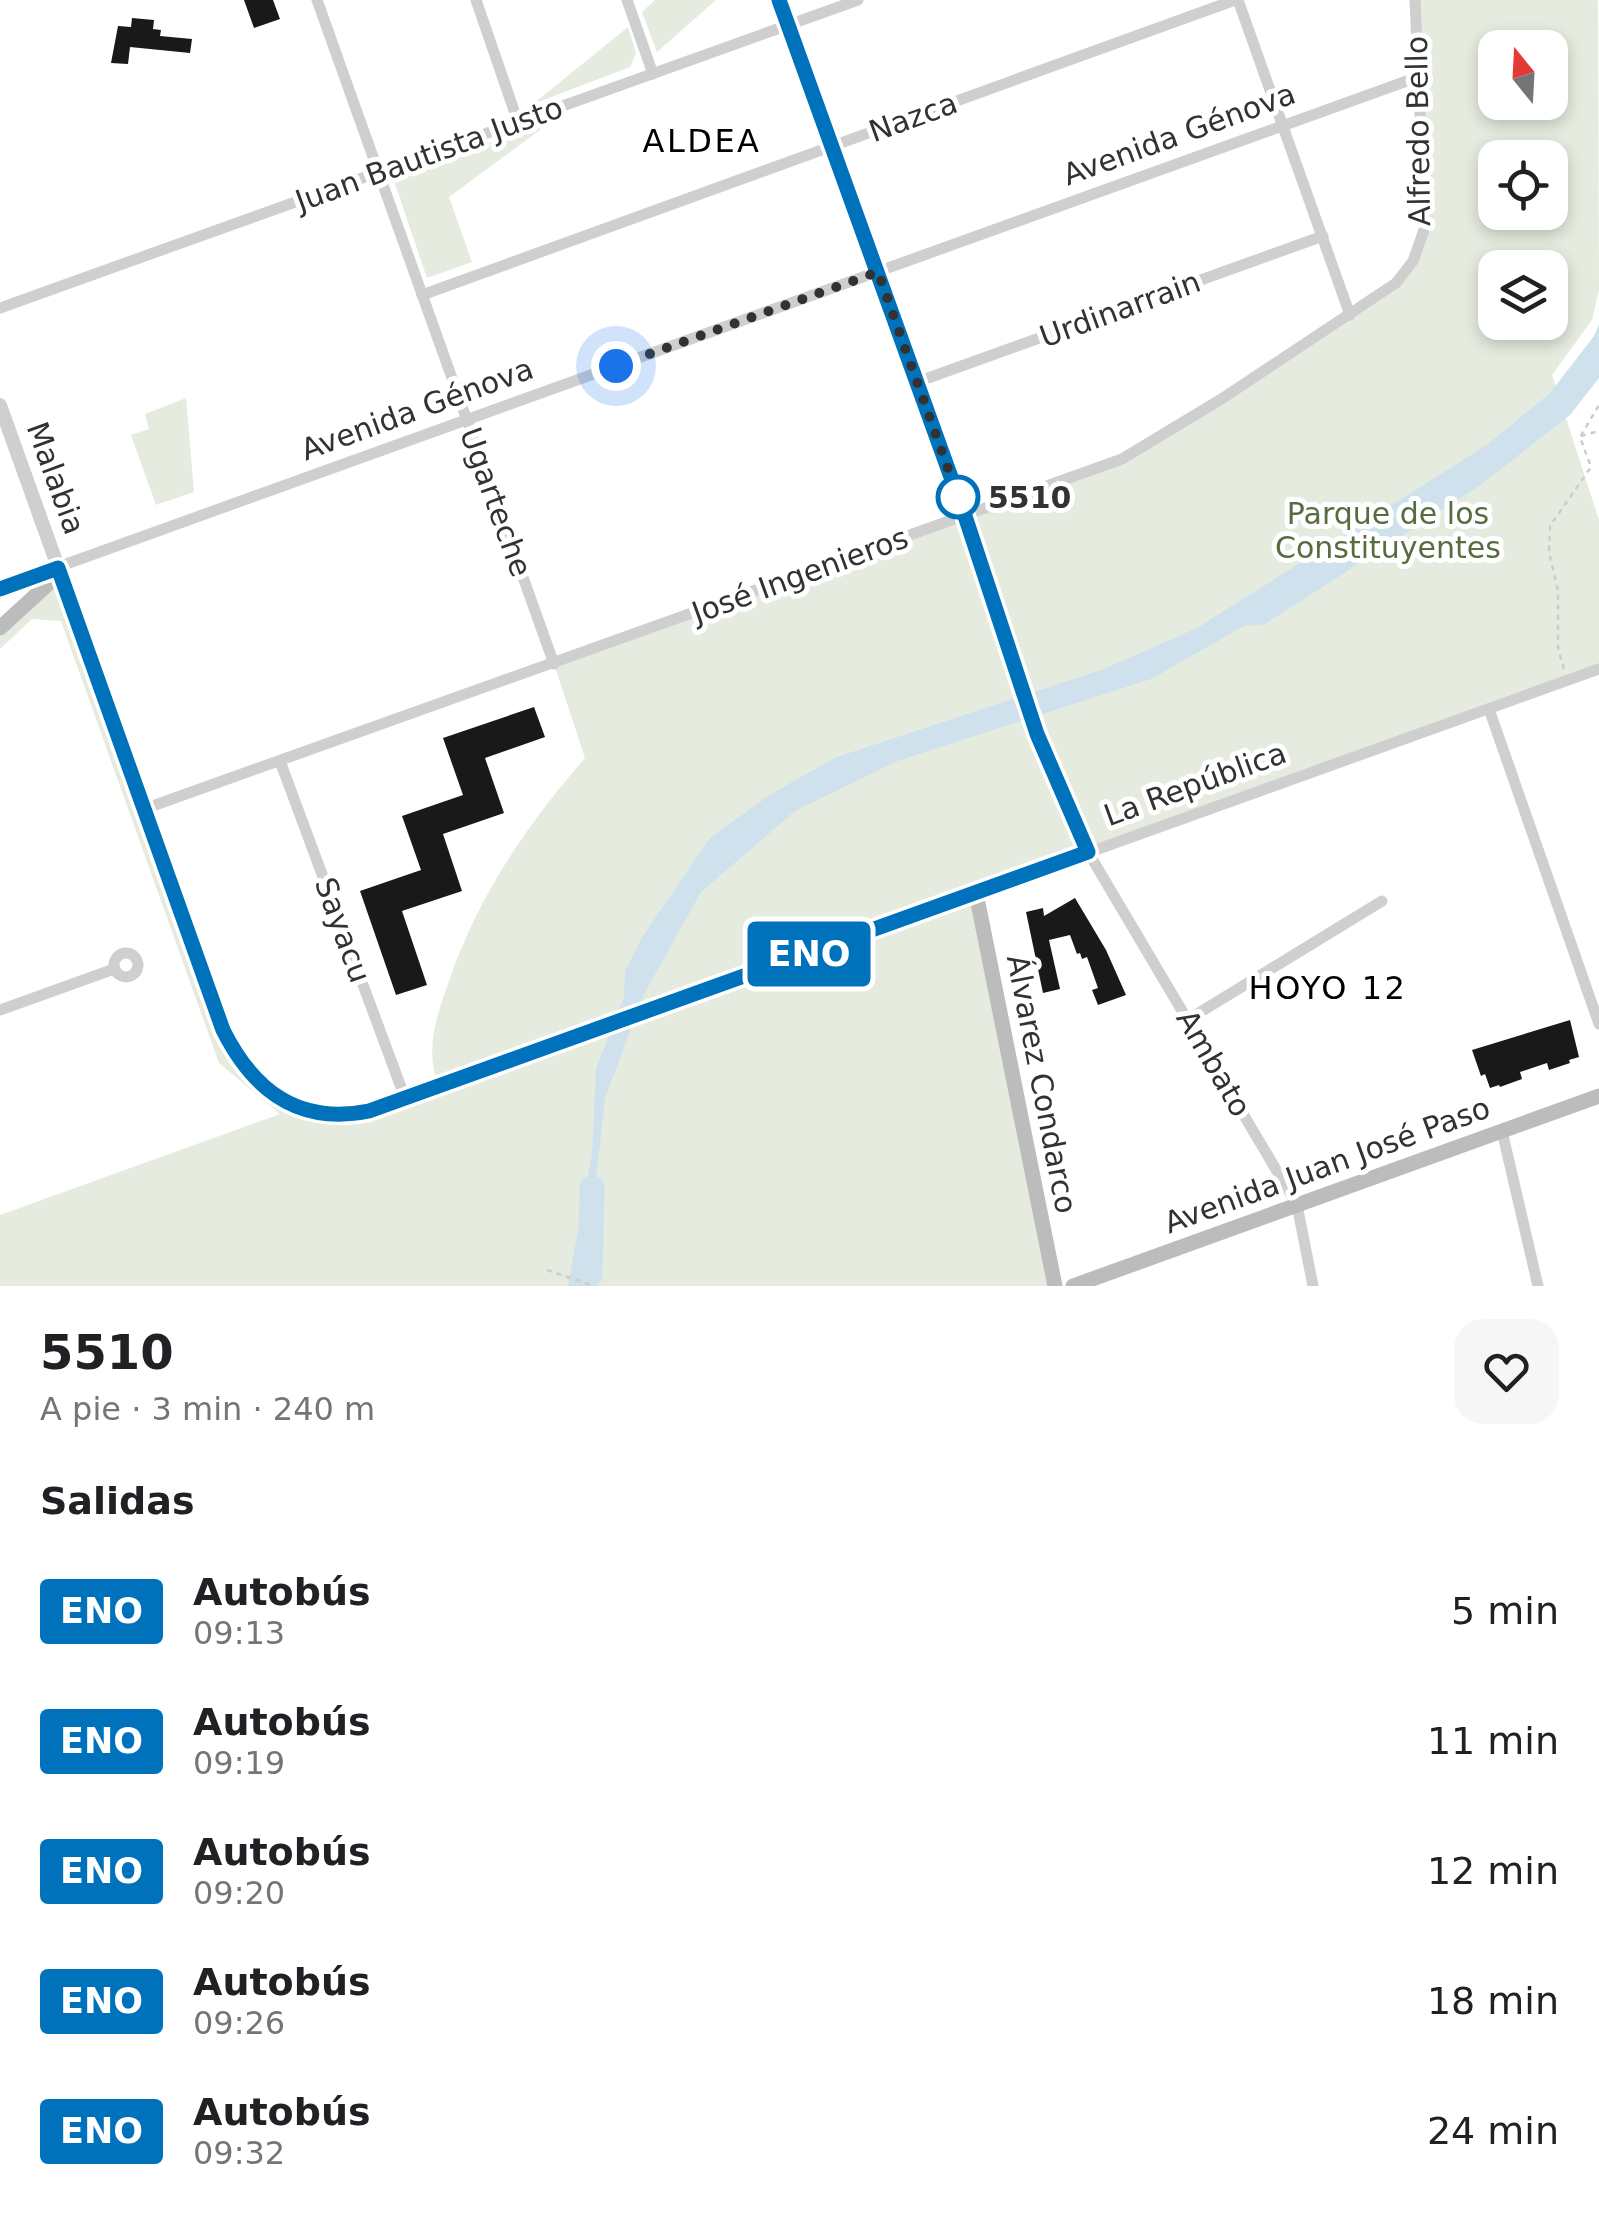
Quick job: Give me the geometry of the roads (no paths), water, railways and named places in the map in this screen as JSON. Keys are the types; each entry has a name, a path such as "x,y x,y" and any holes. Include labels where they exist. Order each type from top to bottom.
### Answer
{"main road":[{"name":"Avenida Génova","path":"0,589 59,570"},
{"path":"3,618 59,570"},
{"name":"Malabia","path":"59,570 232,1049 278,1098 299,1108"},
{"name":"La República","path":"299,1108 340,1116 405,1098 976,893"},
{"name":"Álvarez Condarco","path":"976,893 1055,1286"},
{"name":"Avenida Juan José Paso","path":"1073,1286 1599,1096"}],"street":[{"name":"Ugarteche","path":"316,0 554,664"},
{"path":"476,0 518,122"},
{"path":"627,0 653,74"},
{"path":"779,0 965,516 1037,734 1088,852"},
{"name":"Juan Bautista Justo","path":"0,308 858,0"},
{"path":"1236,0 1350,314"},
{"name":"Nazca","path":"422,294 1236,0"},
{"name":"Alfredo Bello","path":"1414,261 1425,227 1415,0"},
{"name":"Avenida Génova","path":"59,570 1418,77"},
{"name":"Urdinarrain","path":"917,382 1322,236"},
{"name":"José Ingenieros","path":"144,809 1122,459 1396,283 1414,261"},
{"name":"Malabia","path":"0,406 59,570"},
{"name":"La República","path":"976,893 1599,668"},
{"path":"1489,709 1599,1024"},
{"name":"Sayacu","path":"280,761 405,1098"},
{"name":"Ambato","path":"1088,852 1297,1205 1312,1286"},
{"path":"1189,1020 1382,901"},
{"path":"0,1010 114,969"},
{"path":"1502,1131 1538,1286"}],"water":[{"path":"1599,324 1599,378 1570,415 1479,486 1265,624 1244,626 1151,679 897,761 795,811 701,892 644,994 605,1098 584,1286 568,1286 592,1154 596,1069 624,997 625,971 643,936 710,838 768,796 834,758 1104,669 1197,628 1487,445 1550,393"}],"waterway":[{"path":"583,1286 590,1274 592,1188"}],"place":[{"name":"5510","path":"958,497"}],"district":[{"name":"ALDEA","path":"702,141"},
{"name":"HOYO 12","path":"1328,988"}],"park label":[{"name":"Parque de los Constituyentes","path":"1388,530"}]}
